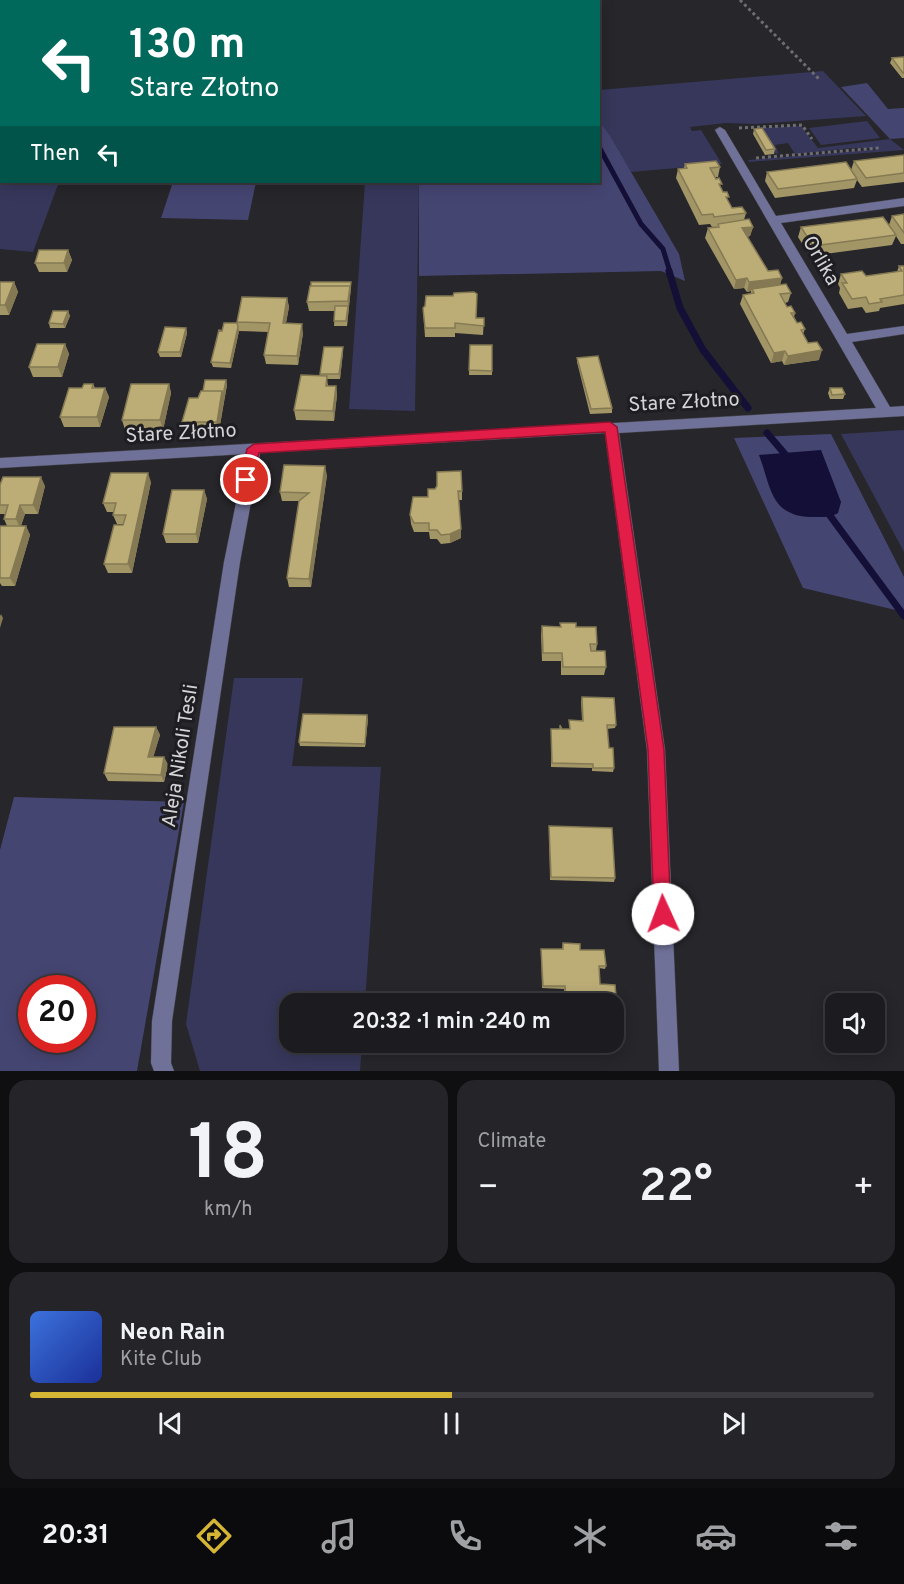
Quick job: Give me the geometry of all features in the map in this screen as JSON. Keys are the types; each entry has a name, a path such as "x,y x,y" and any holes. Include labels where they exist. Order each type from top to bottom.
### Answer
{"street":[{"name":"Orlika","path":"720,130 886,411"},
{"path":"773,220 904,202"},
{"path":"843,339 904,330"},
{"name":"Stare Złotno","path":"0,463 904,411"},
{"path":"610,427 656,750 669,1071"},
{"name":"Aleja Nikoli Tesli","path":"164,1071 161,1063 162,1021 231,562 254,449"}],"path":[{"path":"740,0 819,79"},
{"path":"720,130 802,125 812,140"},
{"path":"758,127 764,136"},
{"path":"738,160 880,148"}],"shaded area":[{"path":"823,71 866,116 690,127 692,131 701,130 722,164 631,172 600,123 600,90"},
{"path":"867,83 888,109 904,108 904,138 890,139 841,87"},
{"path":"867,121 880,138 821,145 809,128"},
{"path":"600,122 679,254 685,281 661,271 419,276 419,183 600,183"},
{"path":"801,126 818,148 890,139 904,150 749,162 748,160 882,149 854,148 795,154 788,143 775,145 779,153 776,154 761,128"},
{"path":"0,183 59,183 33,252 0,249"},
{"path":"173,183 256,183 248,220 161,218"},
{"path":"365,183 419,183 415,411 349,409"},
{"path":"904,430 904,552 841,434"},
{"path":"831,434 904,577 904,612 803,588 734,438"},
{"path":"821,450 841,502 838,513 811,517 787,511 774,497 759,455"},
{"path":"234,678 303,678 292,766 381,767 366,993 279,993 279,1053 361,1053 360,1071 200,1071 186,1024"},
{"path":"14,797 184,802 137,1071 0,1071 0,850"}],"building":[{"path":"904,57 904,73 903,73 892,58"},
{"path":"762,128 775,149 766,150 754,129"},
{"path":"904,155 904,173 866,178 854,161"},
{"path":"716,161 720,167 710,168 716,179 719,178 723,192 727,192 729,197 726,197 732,208 742,207 746,213 714,217 713,214 702,215 678,169 687,168 685,164"},
{"path":"846,162 857,179 778,189 767,172"},
{"path":"904,214 904,233 892,216"},
{"path":"883,217 896,235 813,246 801,227"},
{"path":"749,219 753,227 742,228 768,271 778,270 782,278 749,282 747,278 736,280 708,228"},
{"path":"39,250 68,250 64,263 35,263"},
{"path":"899,266 904,266 904,295 880,299 882,302 869,304 866,297 852,299 842,283 847,283 841,274 862,271 866,276 902,271"},
{"path":"0,282 14,282 5,305 0,305"},
{"path":"311,282 351,282 350,290 350,286 311,286"},
{"path":"786,284 791,293 780,294 787,307 791,306 795,313 791,313 797,323 801,322 805,329 801,330 808,343 817,342 822,350 788,356 785,351 774,353 743,295 754,293 752,289"},
{"path":"310,286 350,286 348,301 307,302"},
{"path":"474,292 477,294 476,318 484,318 484,326 455,323 455,328 425,328 423,308 426,296 453,296 454,293"},
{"path":"242,297 287,298 283,323 302,324 297,356 264,355 270,323 237,322"},
{"path":"335,306 348,306 346,321 334,321"},
{"path":"53,311 68,311 63,324 49,323"},
{"path":"224,323 237,323 238,327 230,363 211,362 219,330 222,331"},
{"path":"165,327 186,328 180,352 158,352"},
{"path":"37,344 65,344 58,367 29,367"},
{"path":"470,345 492,345 492,371 469,370"},
{"path":"324,347 343,347 339,374 320,374"},
{"path":"598,356 612,408 591,409 577,358"},
{"path":"301,375 327,376 326,386 336,386 333,411 294,410"},
{"path":"205,380 226,380 223,396 222,391 203,391"},
{"path":"84,384 93,384 92,388 105,388 97,417 60,417 69,388 82,388"},
{"path":"131,384 169,384 160,420 122,420"},
{"path":"830,388 842,388 845,394 832,395"},
{"path":"201,391 222,391 217,422 182,422 189,398 198,398"},
{"path":"284,465 325,466 309,579 287,578 299,501 309,493 280,492"},
{"path":"461,471 462,491 458,491 461,529 441,535 437,530 429,530 429,523 414,523 410,515 413,497 428,497 428,489 435,489 437,486 437,472"},
{"path":"111,473 148,473 128,564 104,564 114,525 123,525 126,515 113,515 116,503 103,503"},
{"path":"3,477 41,477 33,505 20,505 16,519 4,519 8,505 0,505 0,485"},
{"path":"172,490 204,490 196,534 163,534"},
{"path":"0,526 26,526 10,578 0,578"},
{"path":"560,623 576,623 576,627 596,627 597,644 590,644 591,651 605,651 606,667 563,667 562,653 543,653 542,626 561,627"},
{"path":"582,697 614,698 616,725 607,725 609,748 613,748 614,768 593,768 593,764 552,763 551,729 560,729 560,725 562,729 570,729 569,720 583,721"},
{"path":"303,714 367,715 365,744 299,742"},
{"path":"114,727 156,727 148,757 164,757 161,775 104,773"},
{"path":"549,826 612,828 615,878 551,877"},
{"path":"563,943 580,944 580,950 604,950 606,966 599,966 600,984 615,985 616,993 565,993 565,986 543,986 541,949 563,949"}],"waterway":[{"path":"600,149 641,224 663,249 670,272"},
{"path":"669,271 680,308 703,350 748,408"},
{"path":"767,433 790,460"},
{"path":"825,509 904,616"}],"route":[{"path":"246,480 254,449 610,427 656,750 663,914"}]}
